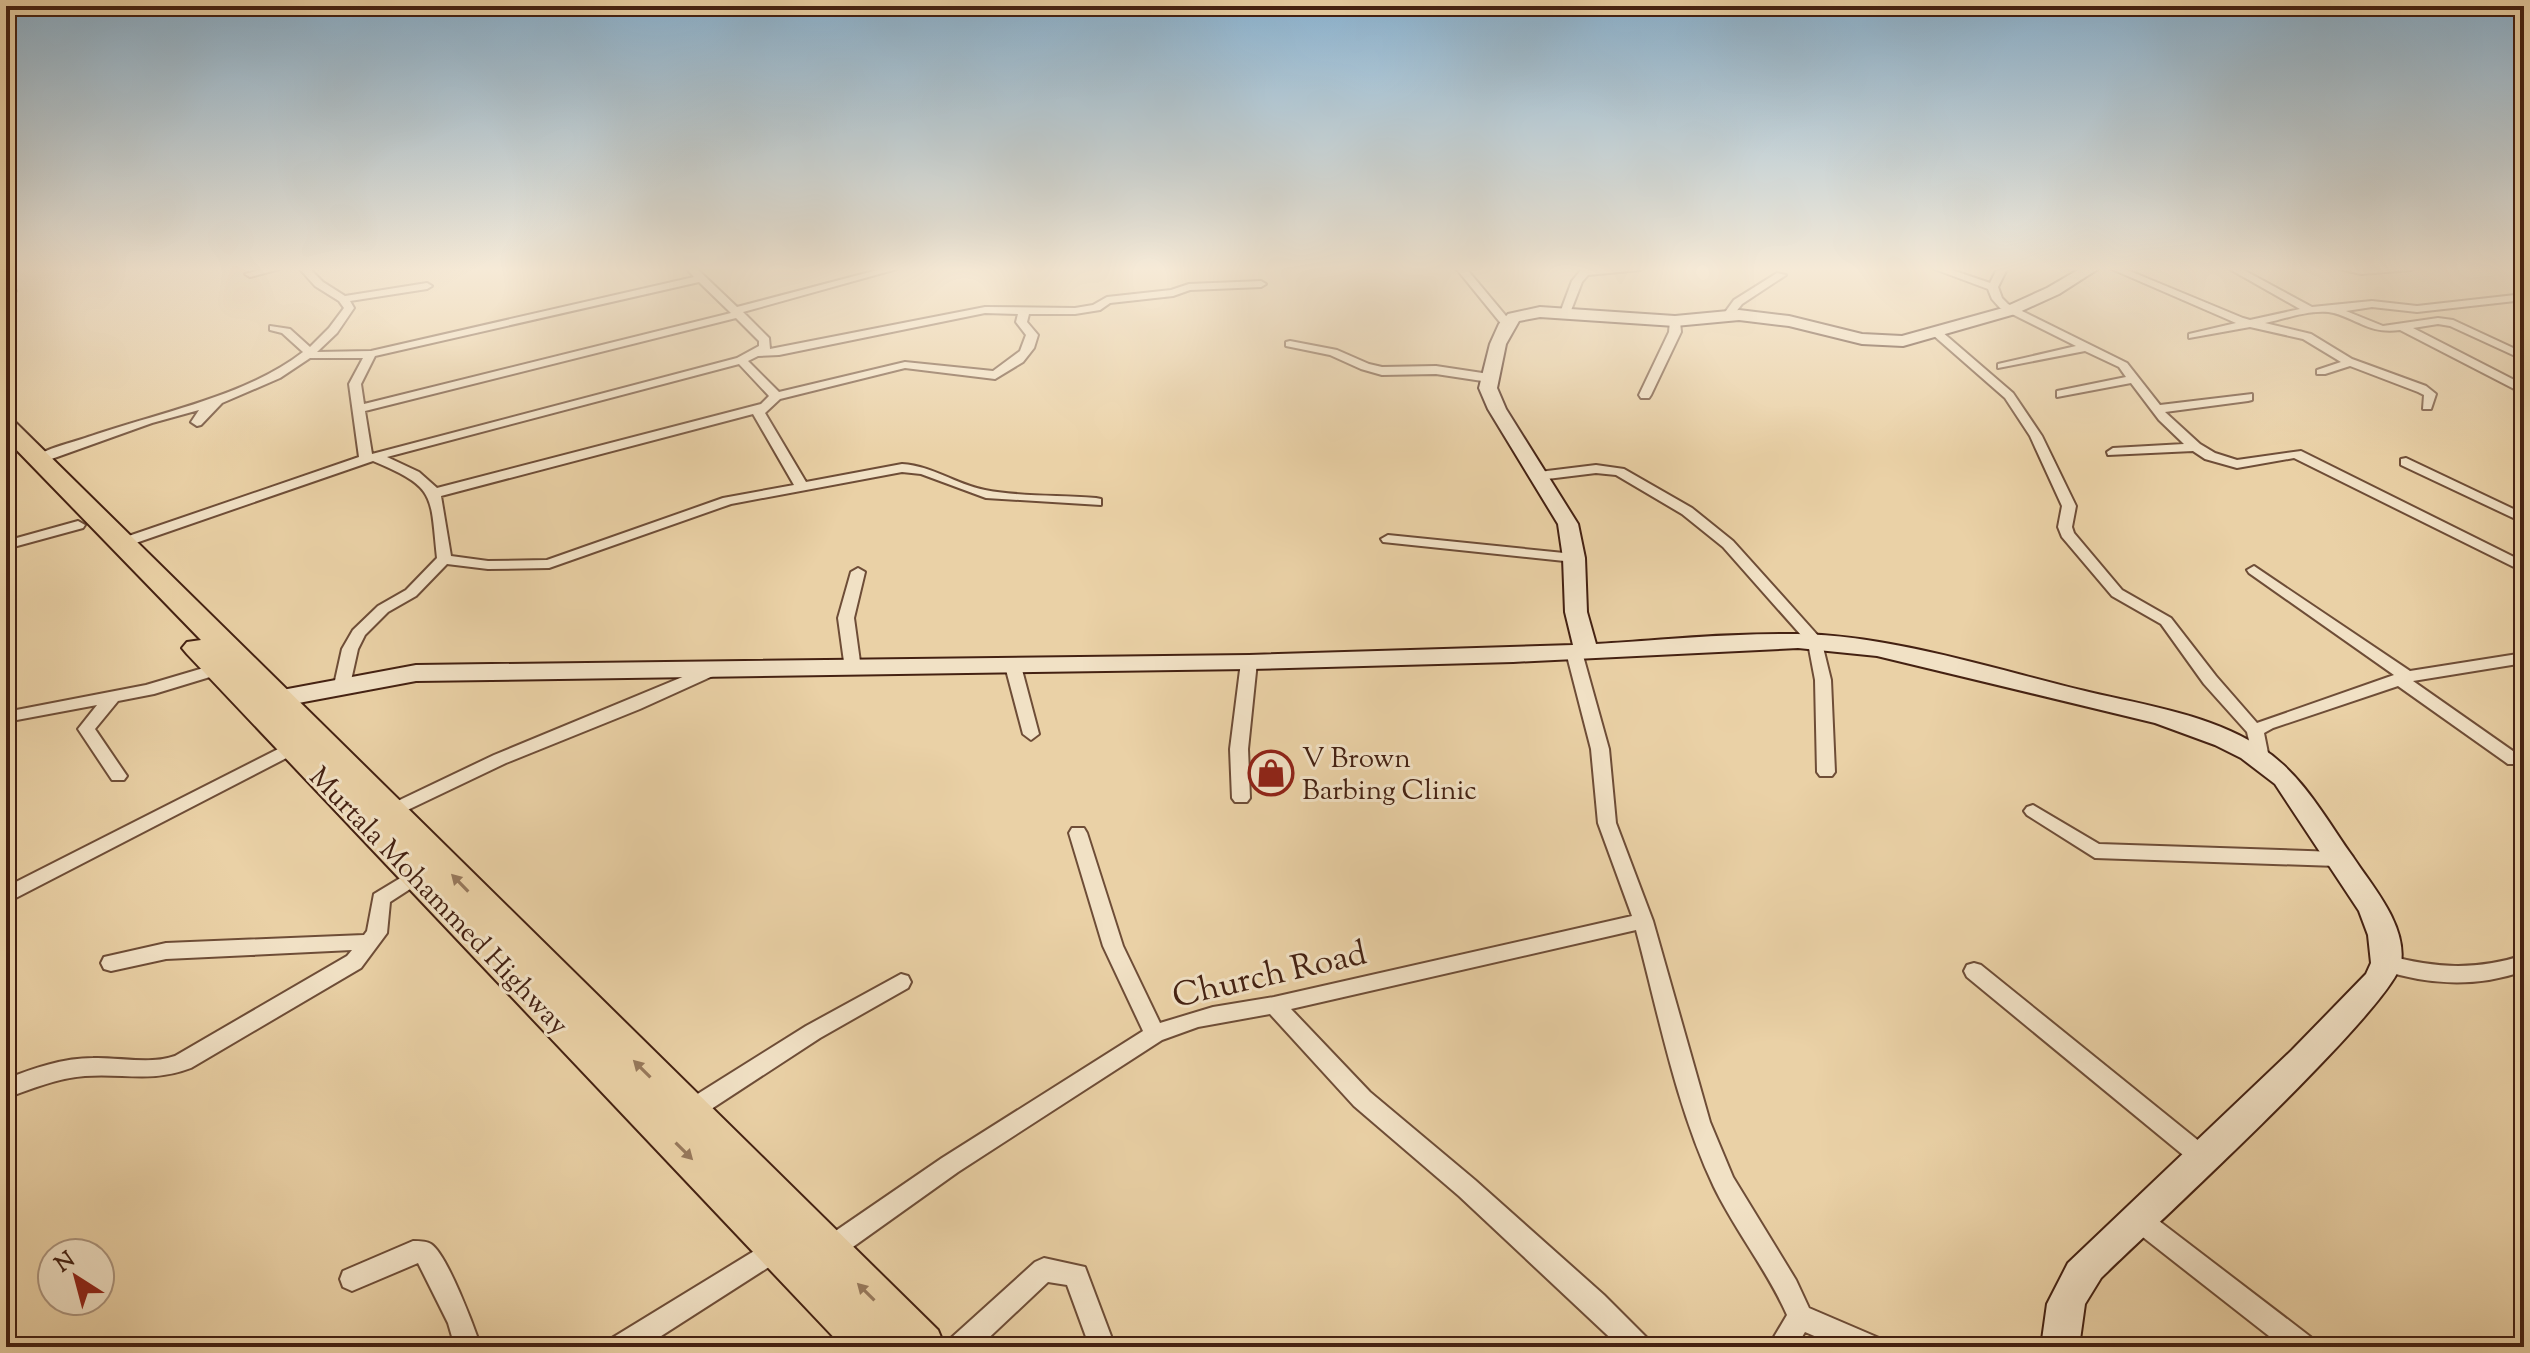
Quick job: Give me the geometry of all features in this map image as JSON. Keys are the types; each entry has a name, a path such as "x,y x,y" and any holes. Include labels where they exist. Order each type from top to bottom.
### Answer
{"highway":[{"path":"6,426 22,455 122,543 176,612 277,699 921,1347"},
{"name":"Murtala Mohammed Highway","path":"22,455 78,525 176,612 217,669 292,748 876,1347"}],"street":[{"path":"283,330 311,353 326,356 371,354 475,330"},
{"path":"22,455 210,403 263,381 311,353 332,330"},
{"path":"360,409 666,330"},
{"path":"754,330 767,344 759,353"},
{"path":"122,543 370,458 759,353 779,352 878,330"},
{"path":"435,493 761,408 776,396 905,365 995,375 1022,356 1031,344 1032,335 1028,330"},
{"path":"1505,330 1488,388 1497,409 1568,524 1574,558 1580,652 1600,749 1607,823 1643,921 1699,1122 1724,1183 1787,1288 1800,1317 1870,1347"},
{"path":"1645,395 1675,330"},
{"path":"1823,330 1871,341 1903,341 1946,330"},
{"path":"2050,330 2123,365 2157,409 2195,447 2218,460 2237,464 2296,454 2524,568"},
{"path":"2193,336 2223,330"},
{"path":"2282,330 2307,336 2348,361 2422,389 2430,394 2427,406"},
{"path":"2409,330 2524,390"},
{"path":"2468,330 2524,357"},
{"path":"1937,333 2009,396 2036,436 2069,506 2065,527 2067,534 2117,593 2166,621 2210,680 2255,731 2260,758"},
{"path":"1290,344 1333,352 1365,367 1382,371 1436,370 1489,378"},
{"path":"2002,366 2086,347"},
{"path":"370,458 355,384 371,354"},
{"path":"741,360 776,396"},
{"path":"2321,372 2343,366 2348,361"},
{"path":"2061,394 2135,379"},
{"path":"2157,409 2248,397"},
{"path":"197,422 210,403"},
{"path":"761,408 759,413 801,486"},
{"path":"2113,452 2195,447"},
{"path":"370,458 424,479 435,493 444,559"},
{"path":"2406,462 2524,519"},
{"path":"444,559 488,565 549,564 728,501 914,467 986,494 1096,502"},
{"path":"1539,476 1612,470 1687,511 1728,544 1816,642 1821,665 1826,772"},
{"path":"6,545 78,525"},
{"path":"1388,539 1574,558"},
{"path":"342,685 350,649 358,633 383,609 411,593 444,559"},
{"path":"2254,570 2514,760"},
{"path":"853,669 846,618 858,572"},
{"path":"277,699 416,673 1249,662 1816,642 1877,649 1958,667 2162,717 2224,739 2260,758 2284,778 2372,908 2383,935 2386,963 2377,982 2324,1037 2074,1282 2060,1326 2060,1347"},
{"path":"2255,731 2267,724 2403,678 2524,658"},
{"path":"1241,798 1239,749 1249,662"},
{"path":"1013,666 1031,734"},
{"path":"6,717 171,685 217,669"},
{"path":"389,812 500,759 709,671"},
{"path":"112,697 86,729 118,776"},
{"path":"6,896 292,748"},
{"path":"2033,811 2095,851 2337,859"},
{"path":"1078,833 1113,946 1155,1034"},
{"path":"6,1089 31,1078 82,1067 158,1070 173,1067 341,971 370,942 379,926 381,899 417,875"},
{"name":"Church Road","path":"826,1252 950,1165 1155,1034 1191,1019 1274,1005 1643,921"},
{"path":"111,963 166,951 370,942"},
{"path":"2386,963 2443,977 2501,972 2524,963"},
{"path":"1974,971 2202,1157"},
{"path":"686,1113 813,1032 901,982"},
{"path":"1274,1005 1362,1099 1467,1188 1638,1347"},
{"path":"2138,1219 2303,1347"},
{"path":"621,1347 778,1247"},
{"path":"352,1279 413,1252 422,1252 427,1256 459,1319 468,1347"},
{"path":"960,1347 1044,1270 1076,1275 1098,1336"},
{"path":"1781,1347 1800,1317"}],"place":[{"name":"V Brown Barbing Clinic","path":"1271,773"}]}
